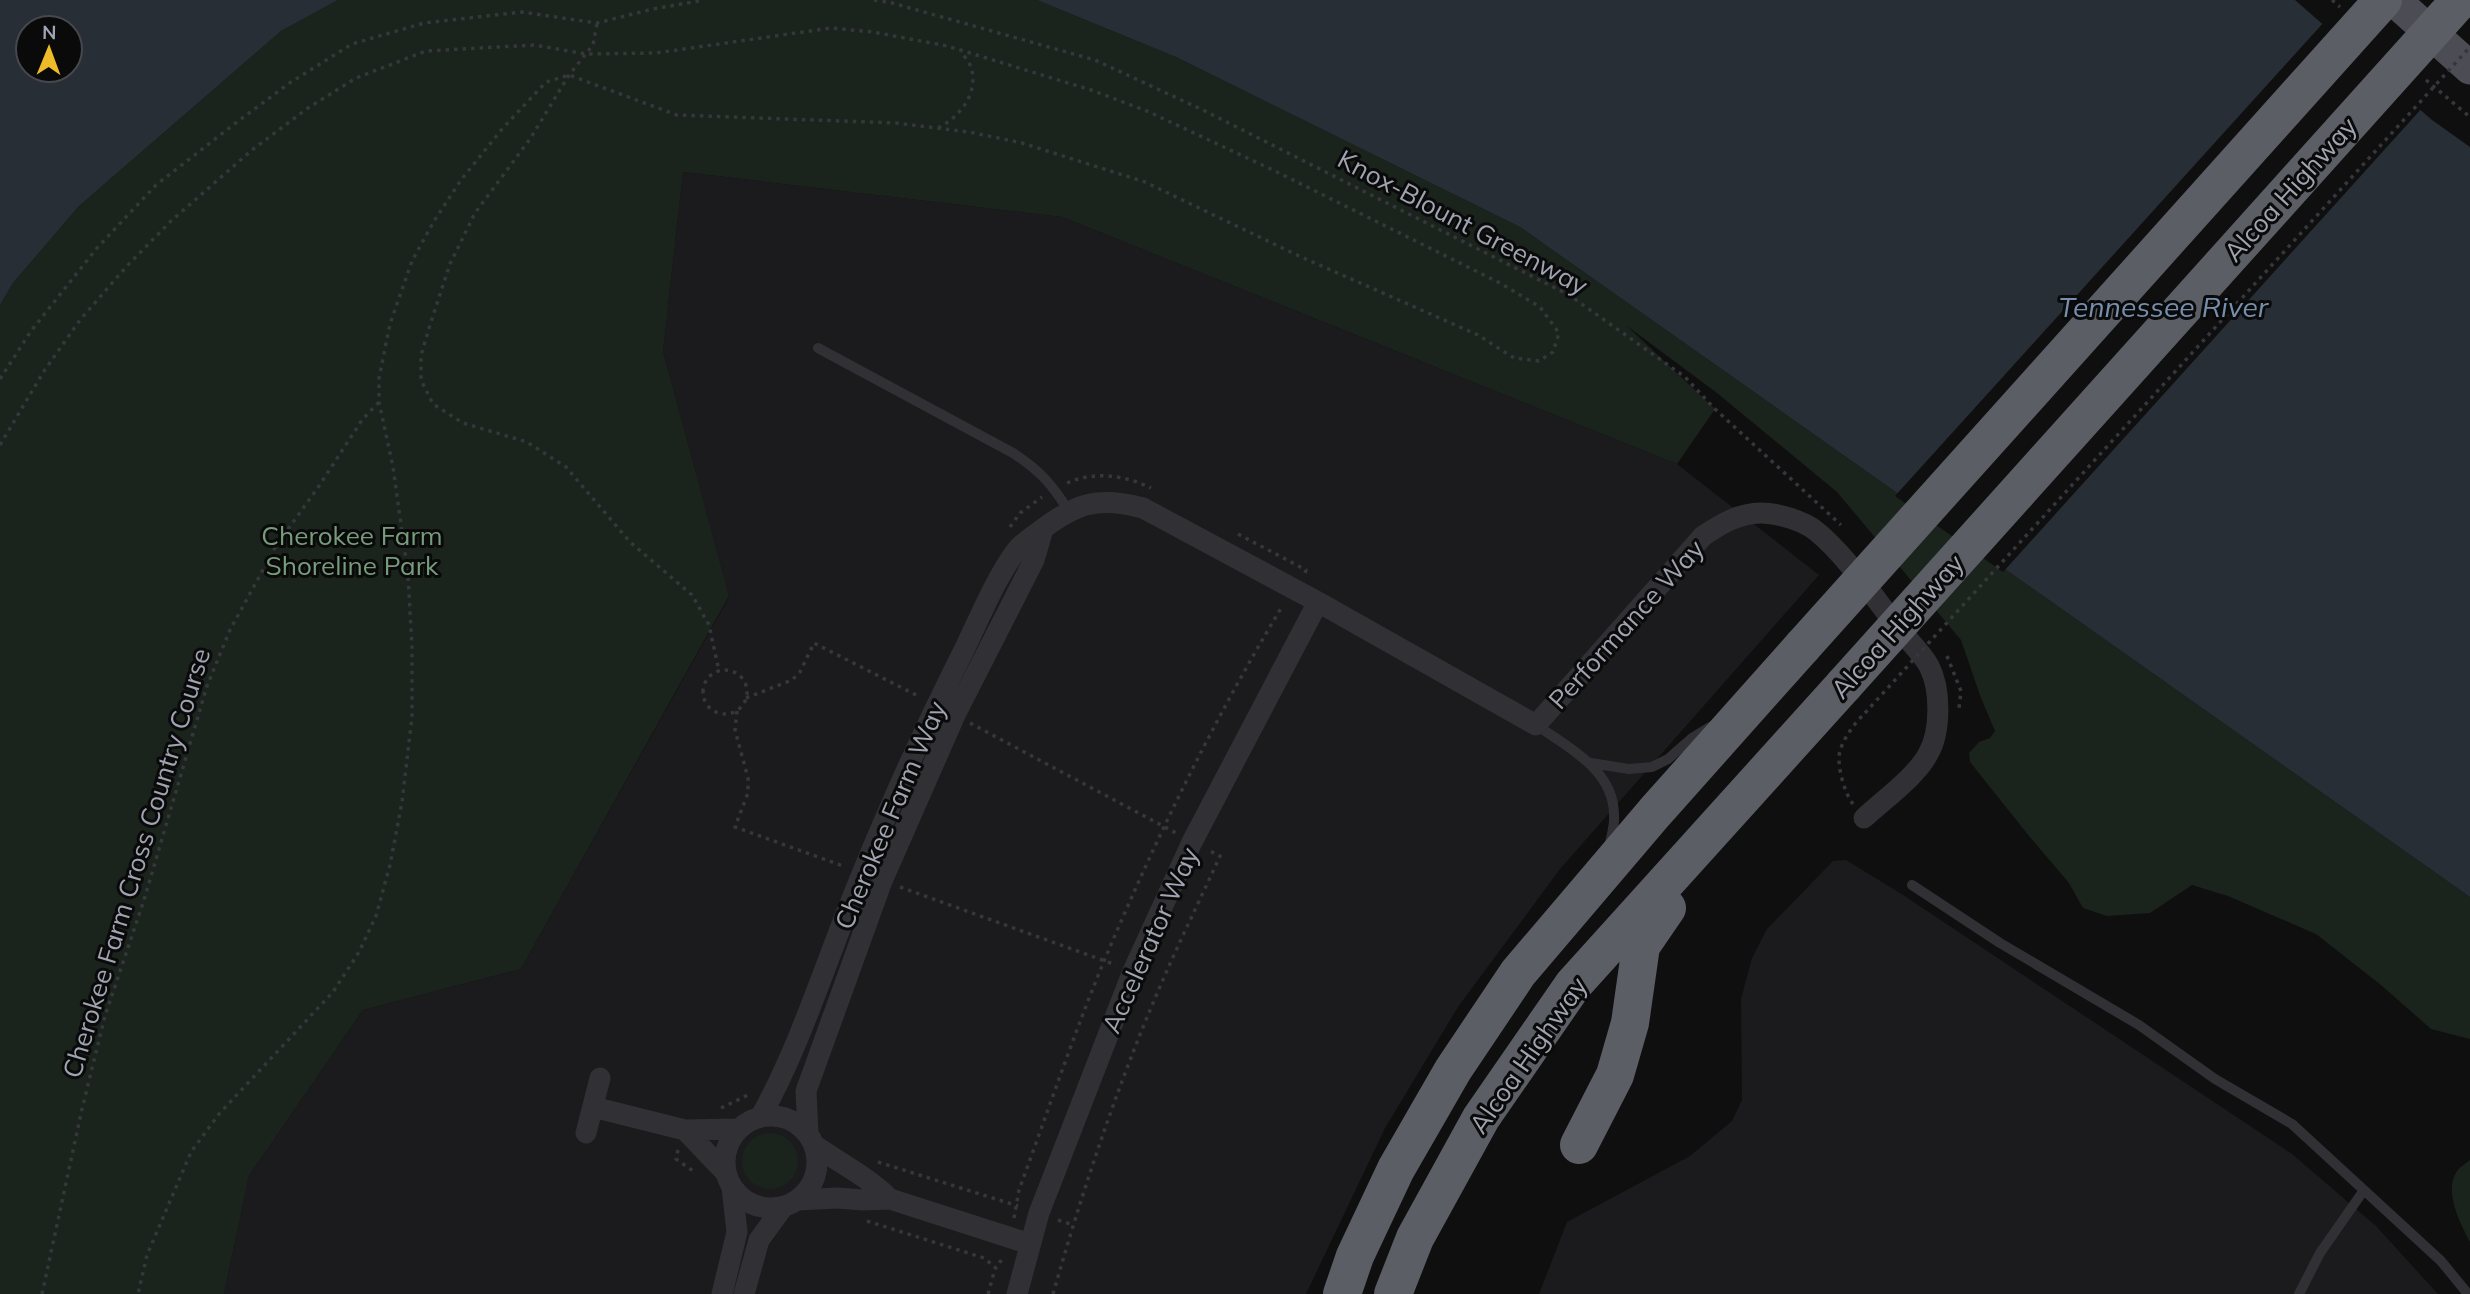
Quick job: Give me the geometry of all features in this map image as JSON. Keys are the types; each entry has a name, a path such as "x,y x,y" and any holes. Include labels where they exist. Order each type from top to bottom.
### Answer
{"highway":[{"name":"Alcoa Highway","path":"1342,1294 1355,1256 1396,1169 1452,1070 1518,973 1752,703 2384,0"},
{"name":"Alcoa Highway","path":"1393,1294 1415,1238 1481,1118 1573,985 1799,735 1854,699 2460,0"},
{"path":"1579,1145 1615,1075 1630,1023 1641,946 1676,896 1789,768 1799,735"}],"main road":[{"path":"2395,0 2470,68"},
{"path":"2451,0 2470,17"}],"street":[{"name":"Cherokee Farm Way","path":"761,1116 780,1083 927,701 1017,549 1068,510 1094,501 1119,502 1143,508 1295,589 1536,725"},
{"name":"Performance Way","path":"1536,725 1703,536 1742,515 1763,513 1788,518 1815,529 1834,548 1929,666 1937,697 1937,724 1928,754 1910,776 1864,818"},
{"name":"Cherokee Farm Way","path":"811,1140 806,1091 883,881 955,715 1034,560 1043,529"},
{"name":"Accelerator Way","path":"1017,1294 1020,1240 1044,1201 1133,971 1192,842 1318,602"},
{"path":"586,1133 600,1078"},
{"path":"593,1107 685,1130 738,1129"},
{"path":"722,1294 737,1233 727,1149 738,1129 749,1121 774,1115 788,1118 799,1125 811,1140 854,1173 872,1182 890,1199"},
{"path":"685,1130 729,1179 741,1198 754,1205 768,1208 838,1198 890,1199 1020,1240"},
{"path":"744,1294 759,1240 790,1203 808,1189 816,1175 818,1160 811,1140"}],"lane":[{"path":"818,348 1013,453 1039,471 1068,510"},
{"name":"Cherokee Farm Way","path":"1591,763 1629,769 1653,767 1668,759 1692,738 1752,703"},
{"name":"Cherokee Farm Way","path":"1536,725 1591,763 1604,782 1615,816 1605,870"},
{"path":"1912,885 2000,943 2139,1025 2216,1079 2292,1124 2441,1261 2468,1294"},
{"path":"2299,1294 2320,1254 2364,1189"}],"path":[{"path":"0,379 31,331 88,259 156,185 270,98 352,44 424,23 522,12 597,23 704,0"},
{"name":"Knox-Blount Greenway","path":"874,0 1095,60 1241,129 1569,295 1685,377 1715,409 1846,530"},
{"path":"597,23 593,45 569,75 530,139 475,213 450,264 430,325 421,355 421,380 433,404 463,423 527,442 566,467 630,542 692,595 709,625 719,671"},
{"path":"0,445 44,371 80,320 171,221 252,150 308,108 356,78 426,51 534,45 586,54 656,53 831,28 873,32 960,50 1091,90 1147,111 1275,171 1500,283 1540,307 1559,333 1553,352 1539,361 1514,358 1478,335 1299,256 1145,182 1023,143 938,128 884,122 677,115 569,75 546,82 502,129 461,180 434,221 412,261 390,324 379,378 379,402 393,467 405,551 412,682 412,718 402,802 380,903 359,952 333,992 219,1114 191,1152 147,1255 138,1294"},
{"path":"1864,818 1844,794 1839,752 1854,724 1854,699 2470,47"},
{"path":"938,128 952,121 971,91 971,67 960,50"},
{"name":"Cherokee Farm Cross Country Course","path":"43,1294 82,1109 105,1016 145,900 207,686 230,630 276,546 362,420 379,402"},
{"path":"1005,534 1020,513 1055,489 1076,479 1103,474 1142,484 1154,490"},
{"path":"988,1294 996,1268 1020,1240 1018,1190 1089,999 1164,826 1217,720 1282,606 1306,570 1236,533"},
{"path":"746,698 745,683 734,672 719,671 706,680 703,687 705,702 709,708 715,712 730,713 758,691 792,680 800,672 814,643 927,701"},
{"path":"1942,649 1950,659 1961,691 1958,713"},
{"path":"925,685 927,701"},
{"path":"955,715 1220,856 1162,983 1123,1082 1073,1225 1053,1294"},
{"path":"857,1217 984,1258 996,1268"}],"shaded area":[{"path":"683,172 1062,217 1677,464 1819,575 1560,869 1458,1007 1385,1128 1306,1294 224,1294 249,1176 363,1010 521,969 729,597 663,351"},
{"path":"1846,860 1900,893 2292,1154 2376,1226 2438,1294 1539,1294 1567,1222 1690,1156 1732,1121 1742,1100 1741,999 1752,958 1767,929 1833,861"}],"green space":[{"name":"Cherokee Farm Shoreline Park","path":"338,0 1037,0 1176,57 1520,227 2470,897 2470,1039 2431,1029 2316,934 2228,896 2192,885 2150,913 2107,916 2083,908 2069,883 1970,762 1969,753 1979,742 1990,738 1995,731 1961,640 1837,492 1717,393 1627,326 1715,409 1677,464 1062,217 683,172 663,351 729,596 521,969 363,1010 249,1176 224,1294 0,1294 0,305 13,283 79,206 281,31"},
{"path":"770,1133 785,1138 793,1146 798,1161 793,1176 785,1184 770,1189 755,1184 747,1176 742,1161 747,1146 755,1138"},
{"path":"2470,1160 2470,1242 2455,1208 2452,1188 2457,1171"}],"water":[{"path":"0,0 338,0 281,31 79,206 13,283 0,305"},
{"name":"Tennessee River","path":"1037,0 2295,0 2432,120 2470,147 2470,897 1520,227 1176,57"}],"pier":[{"path":"2325,21 2423,107 2003,572 1895,496"}]}
